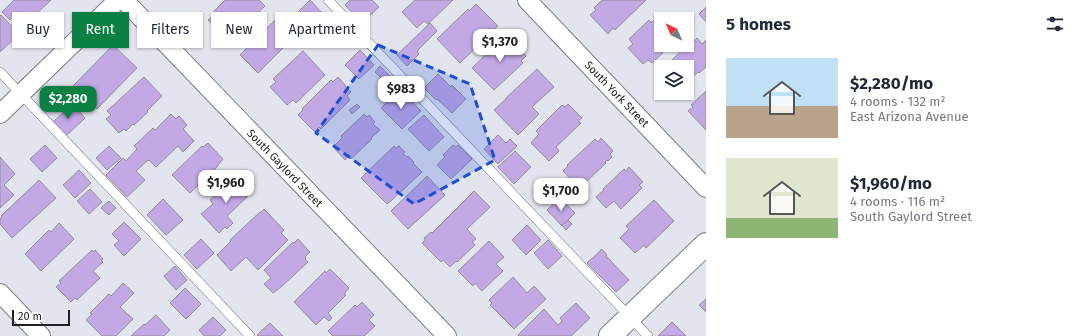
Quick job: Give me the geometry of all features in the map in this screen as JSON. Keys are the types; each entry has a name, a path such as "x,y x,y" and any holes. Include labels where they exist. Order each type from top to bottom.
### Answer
{"street":[{"path":"0,114 118,0"},
{"name":"South Gaylord Street","path":"124,0 447,336"},
{"name":"South York Street","path":"527,0 706,188"},
{"path":"610,336 706,244"},
{"path":"0,293 41,336"}],"lane":[{"path":"328,0 648,336"},
{"path":"0,72 250,336"}],"highlighted area":[{"path":"378,45 470,84 495,160 414,204 316,133"}],"building":[{"path":"14,0 51,0 38,12 12,12 12,18 10,20 2,12"},
{"path":"225,0 259,0 265,6 259,12 213,12"},
{"path":"310,0 321,12 298,12"},
{"path":"350,0 372,0 379,7 370,15 370,12 352,12 345,5"},
{"path":"415,0 453,0 428,24 424,21 417,28 402,12"},
{"path":"602,0 646,0 615,30 613,28 608,34 590,15 596,10 594,8"},
{"path":"476,4 498,26 460,63 437,39 468,9 469,11"},
{"path":"706,7 706,22 699,14"},
{"path":"1,15 12,27 12,41 0,52"},
{"path":"275,20 275,48 283,48 258,73 240,55 247,48 267,48 267,28"},
{"path":"649,20 651,23 654,20 654,52 664,52 652,63 648,60 643,64 628,48 633,44 629,39"},
{"path":"430,23 437,31 417,51 419,54 407,66 397,55"},
{"path":"506,35 526,56 521,61 523,63 494,90 472,68"},
{"path":"697,38 702,44 706,40 706,67 694,76 694,60 672,60 680,52 694,52 694,41"},
{"path":"110,48 116,48 137,68 97,109 73,86"},
{"path":"360,50 374,65 359,79 345,65"},
{"path":"303,51 325,75 296,103 293,100 287,105 270,87 276,82 273,79"},
{"path":"380,66 393,79 387,84 375,72"},
{"path":"537,69 554,87 532,107 539,114 518,135 494,110"},
{"path":"438,74 466,99 452,113 424,88"},
{"path":"144,77 162,96 134,125 133,124 126,131 124,129 119,133 106,119 111,115 107,111"},
{"path":"338,77 351,92 347,96 350,100 321,129 319,127 315,132 298,115 303,110 302,109 331,80 333,82"},
{"path":"400,90 421,111 402,129 381,108"},
{"path":"706,91 706,130 688,111 693,107 691,105"},
{"path":"72,104 85,118 65,137 52,123"},
{"path":"357,104 360,107 352,114 349,110"},
{"path":"568,104 582,118 578,121 581,123 556,147 559,151 549,161 531,143 539,134 536,131 562,105 565,107"},
{"path":"171,114 176,119 179,116 187,125 183,129 194,141 183,152 178,146 156,167 148,160 136,171 145,180 127,197 106,175 123,158 126,161 137,149 134,146 153,128 155,130"},
{"path":"364,114 367,117 369,115 375,122 373,124 380,130 351,159 348,156 345,160 333,147 342,138 341,136"},
{"path":"424,115 444,137 429,151 408,129"},
{"path":"498,135 506,143 510,139 517,146 498,164 484,149"},
{"path":"601,138 613,151 610,154 612,157 608,161 607,160 605,162 606,163 579,188 563,171 568,166 567,165 595,139 598,142"},
{"path":"208,143 223,159 218,166 190,193 172,175 202,146 203,147"},
{"path":"45,145 57,158 42,172 30,159"},
{"path":"453,145 456,147 458,145 472,159 451,179 437,165 445,157 443,155"},
{"path":"109,146 121,158 107,170 96,158"},
{"path":"394,146 396,148 399,146 405,152 403,154 407,157 408,156 422,172 387,204 361,178"},
{"path":"515,151 531,167 514,184 498,167"},
{"path":"0,157 15,174 4,185 14,195 0,208"},
{"path":"629,167 643,182 639,185 642,188 621,209 614,201 606,208 596,197 624,169 626,171"},
{"path":"79,170 91,183 75,198 63,185"},
{"path":"238,175 252,190 247,195 248,196 227,216 233,223 227,229 225,227 219,233 201,214 213,204 210,200"},
{"path":"427,176 445,195 408,229 391,211"},
{"path":"39,180 56,198 12,238 0,224 1,216"},
{"path":"90,189 102,202 89,214 77,201"},
{"path":"474,191 490,207 467,229 476,239 472,242 475,245 450,267 443,260 441,262 422,243 425,240 424,238 431,232 432,233"},
{"path":"560,198 575,213 562,226 547,210"},
{"path":"163,199 183,220 166,235 147,215"},
{"path":"654,200 674,221 646,248 644,245 635,253 620,238 629,229 626,226"},
{"path":"109,201 116,208 109,215 101,208"},
{"path":"264,209 284,230 281,233 288,240 258,270 246,257 231,271 217,255 231,241 230,240"},
{"path":"568,220 572,224 566,230 562,225"},
{"path":"124,222 141,239 124,256 114,245 119,241 112,234"},
{"path":"59,223 74,239 41,271 25,254 49,230 51,232"},
{"path":"527,225 541,240 526,255 512,240"},
{"path":"201,239 214,253 197,269 184,255"},
{"path":"298,239 310,252 305,257 308,262 273,293 264,284 271,278 264,270"},
{"path":"548,240 562,256 548,269 534,253"},
{"path":"489,241 504,257 496,264 503,271 482,291 475,283 473,286 458,271"},
{"path":"602,249 607,255 606,256 629,280 616,292 587,263"},
{"path":"92,250 93,252 95,250 103,259 101,260 103,262 93,271 100,278 77,300 75,298 71,302 56,287 61,283 59,281"},
{"path":"175,266 187,280 176,290 164,276"},
{"path":"330,269 349,288 344,294 346,295 328,313 332,318 329,321 324,317 316,325 294,302 325,271 326,273"},
{"path":"513,277 527,293 534,286 546,299 514,329 490,305 492,303 489,300"},
{"path":"123,283 134,293 120,307 133,319 116,336 102,336 86,320 92,314 90,313 109,294 111,296"},
{"path":"185,288 201,304 186,319 170,303"},
{"path":"706,299 706,312 699,305"},
{"path":"362,302 374,315 369,320 375,326 364,336 333,336 328,331 355,305 357,307"},
{"path":"576,303 590,318 571,336 518,335 544,309 558,325 562,321 560,318"},
{"path":"156,315 170,330 164,336 131,336 144,324 145,325"},
{"path":"213,317 226,330 220,336 204,336 199,330"},
{"path":"672,322 686,336 658,336"},
{"path":"270,323 283,336 257,335"}]}
